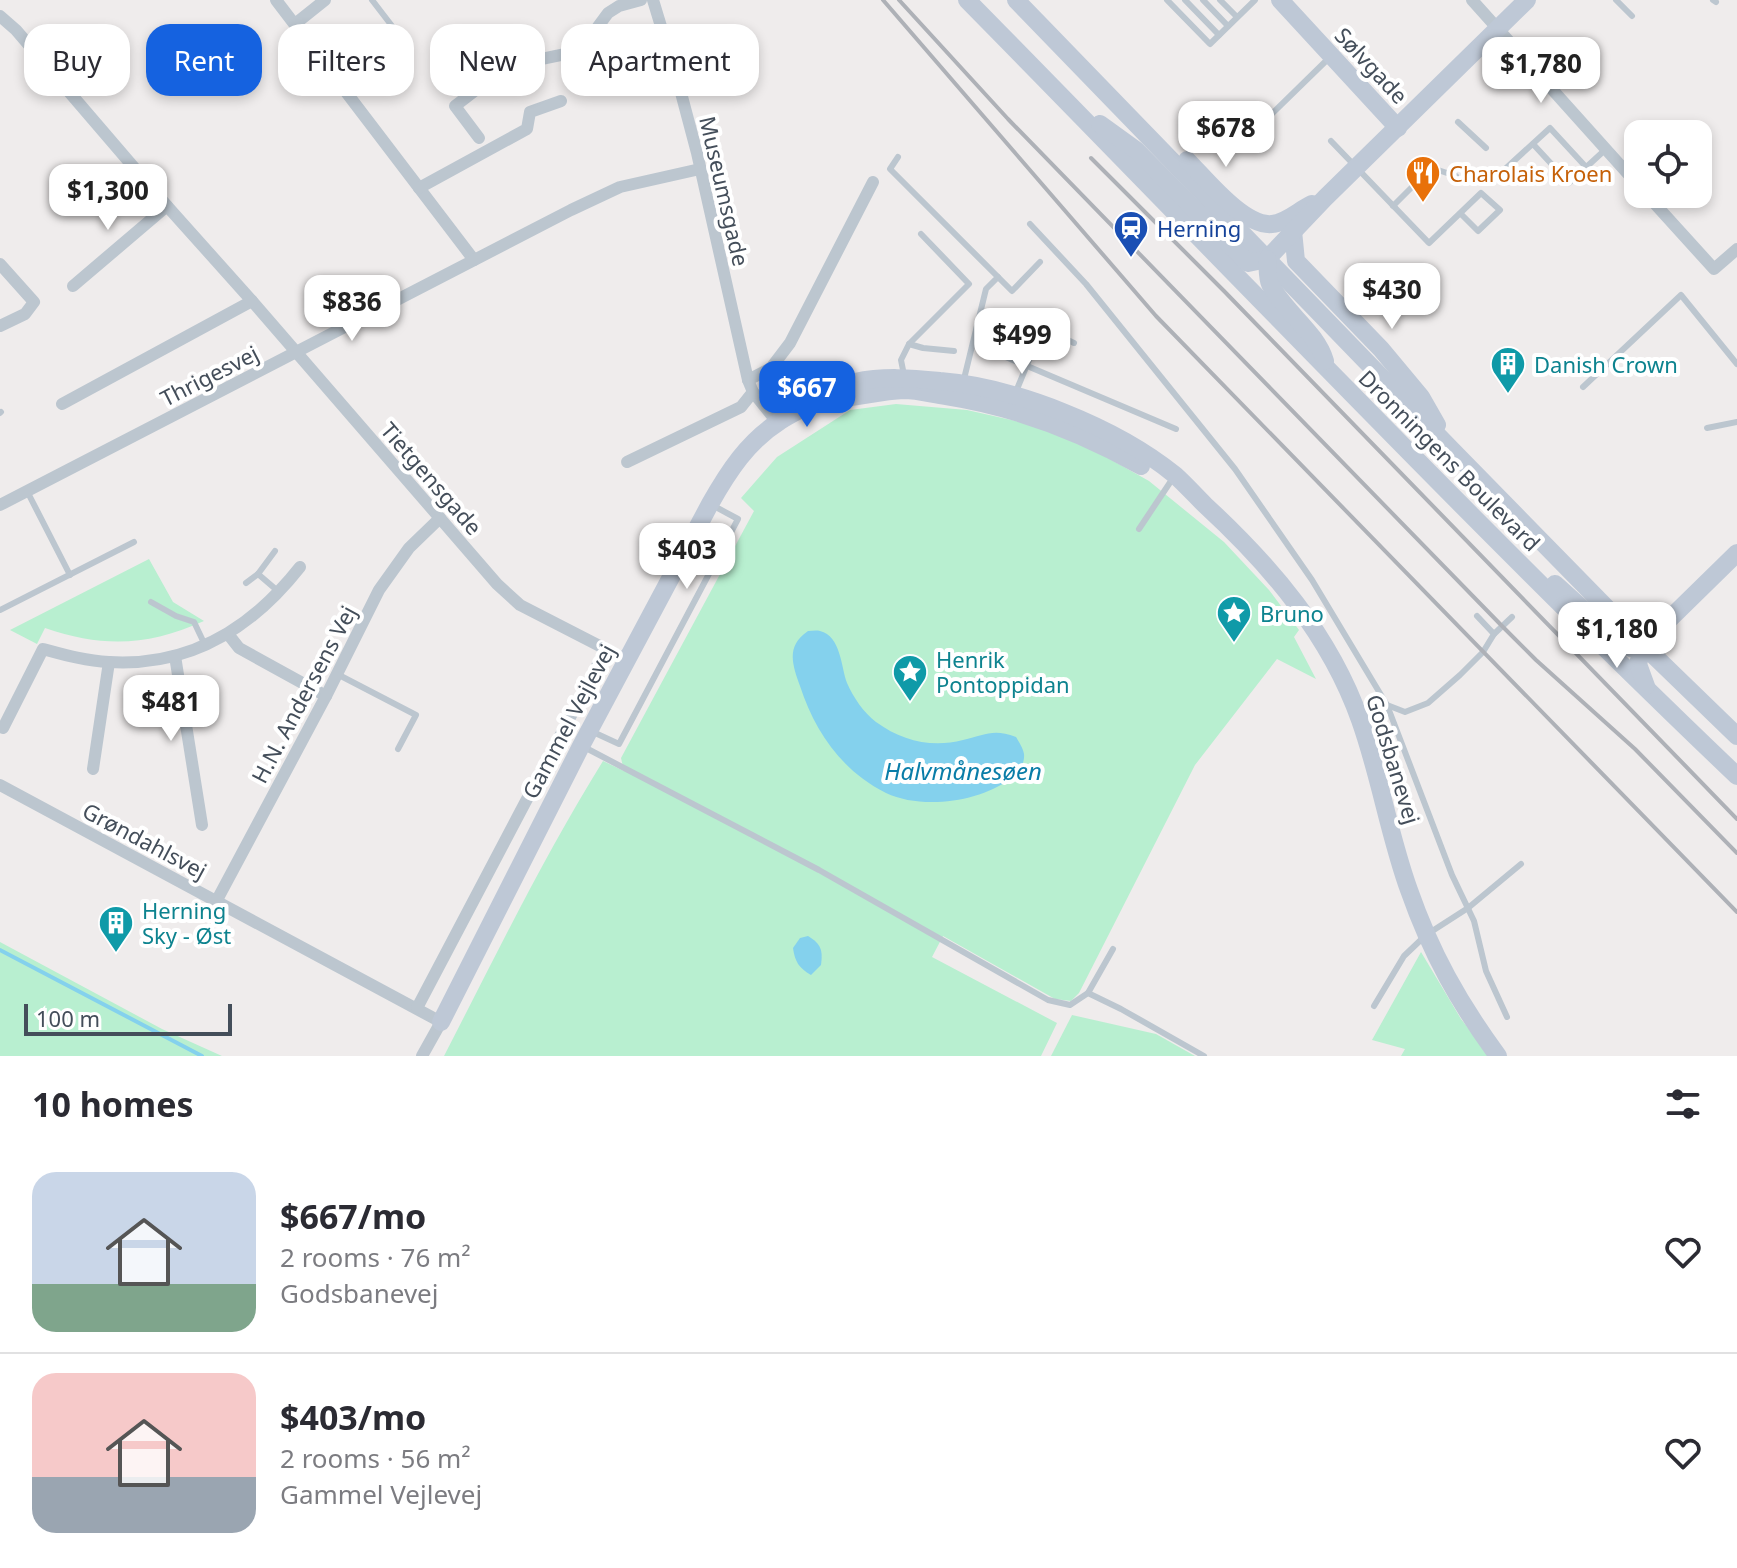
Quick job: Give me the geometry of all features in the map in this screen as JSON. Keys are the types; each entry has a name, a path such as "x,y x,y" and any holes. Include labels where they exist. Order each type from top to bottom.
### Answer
{"main road":[{"name":"Dronningens Boulevard","path":"967,0 1515,560 1737,776"},
{"name":"Dronningens Boulevard","path":"1016,0 1643,645 1737,736"},
{"name":"Sølvgade","path":"1280,0 1398,128"},
{"path":"1062,96 1136,150 1248,263 1267,259 1398,128 1434,99 1527,0"},
{"path":"1131,120 1162,136 1238,210 1255,222 1271,224 1283,221 1325,198"},
{"path":"1293,231 1296,261 1381,349 1421,397 1451,449"},
{"path":"1267,259 1269,282 1295,318 1321,346 1328,371"},
{"name":"Godsbanevej","path":"777,422 819,399 839,401 905,384 962,391 1012,402 1172,480 1202,502 1248,546 1302,611 1346,685 1376,768 1408,888 1426,935 1448,981 1498,1056"},
{"name":"Gammel Vejlevej","path":"441,1022 710,504 729,471 748,447 777,422"},
{"path":"1515,560 1557,585 1616,639 1631,648 1643,645 1736,555"},
{"path":"1643,645 1638,664 1649,692"}],"street":[{"path":"276,0 295,24 325,0"},
{"path":"479,138 455,106 507,66 580,51 608,13 619,6 641,0"},
{"name":"Museumsgade","path":"653,0 660,24"},
{"path":"1472,0 1624,169"},
{"name":"Tietgensgade","path":"0,16 16,30 497,584 520,605 627,660"},
{"path":"349,96 474,260"},
{"name":"Museumsgade","path":"682,96 750,386 777,422"},
{"path":"419,188 527,129 530,112 561,101"},
{"name":"Thrigesvej","path":"0,505 620,187 700,169"},
{"path":"627,462 741,407 750,386 771,368 790,343 873,182"},
{"path":"73,286 167,206"},
{"path":"1659,208 1714,269 1737,249"},
{"path":"0,264 34,302 25,314 0,326"},
{"path":"62,404 252,301"},
{"name":"H.N. Andersens Vej","path":"217,900 379,590 409,548 440,518"},
{"path":"3,728 43,649 75,658 109,662 175,656 228,634 256,615 280,593 300,567"},
{"path":"228,634 239,648 326,696"},
{"path":"417,1008 606,649"},
{"path":"175,656 202,825"},
{"path":"93,769 109,662"},
{"name":"Grøndahlsvej","path":"0,785 441,1022"},
{"name":"Gammel Vejlevej","path":"422,1056 441,1022"}],"lane":[{"path":"372,0 390,24"},
{"path":"1167,0 1210,44 1255,0"},
{"path":"1185,0 1219,35"},
{"path":"1203,0 1228,26"},
{"path":"1220,0 1237,17"},
{"path":"1240,0 1247,7"},
{"path":"1616,0 1632,16"},
{"path":"1240,145 1331,57"},
{"path":"1458,122 1486,148"},
{"path":"1492,181 1550,128 1586,167"},
{"path":"1331,141 1429,243 1460,213 1481,193 1500,210 1478,231 1460,213"},
{"path":"1533,144 1569,183 1606,149"},
{"path":"898,157 890,169 1012,291 1040,262"},
{"path":"1393,206 1429,170 1456,176"},
{"path":"1030,224 1086,284 1235,469 1312,580 1387,705 1452,875 1474,921 1486,971 1507,1017"},
{"path":"905,384 901,360 909,344 969,284 921,234"},
{"path":"962,391 986,289 998,277"},
{"path":"1583,387 1681,295 1737,364"},
{"path":"1012,402 1042,328 1074,343"},
{"path":"909,344 954,351"},
{"path":"987,349 1176,429"},
{"path":"1707,428 1737,422"},
{"path":"1139,529 1172,480"},
{"path":"27,491 70,575"},
{"path":"586,738 619,744 660,667 738,519 710,504"},
{"path":"0,610 134,542"},
{"path":"246,583 258,574 275,551"},
{"path":"258,574 280,593"},
{"path":"151,602 194,622 205,645"},
{"path":"1477,616 1494,634"},
{"path":"1387,705 1405,712 1428,703 1483,652 1494,634 1512,617"},
{"path":"337,674 416,715 398,749"},
{"path":"586,738 1048,1000 1070,1005 1088,993 1113,949"},
{"path":"1374,1006 1404,956 1426,935 1468,908 1521,864"},
{"path":"1088,993 1204,1056"}],"green space":[{"path":"896,404 967,410 1033,425 1092,449 1149,481 1224,542 1269,590 1299,630 1294,637 1316,679 1277,659 1195,765 1079,993 1071,1001 1055,999 943,936 932,957 1057,1023 1041,1056 444,1056 540,870 603,761 624,771 621,758 754,511 741,498 777,457 850,410"},
{"path":"149,559 173,602 204,621 164,635 126,641 87,639 45,628 37,644 10,630"},
{"path":"0,942 162,1029 222,1056 0,1056"},
{"path":"1421,952 1461,1019 1490,1056 1401,1056 1405,1049 1372,1040"},
{"path":"1072,1015 1156,1034 1195,1056 1051,1056"}],"water":[{"name":"Halvmånesøen","path":"808,631 820,631 832,639 852,694 867,714 886,729 929,743 951,742 989,733 1008,734 1016,737 1023,750 1020,768 1013,777 997,787 950,801 900,798 870,784 843,762 822,734 806,703 793,656 796,643"},
{"path":"808,936 818,945 822,955 821,965 811,975 798,964 793,948 800,938"}],"waterway":[{"path":"0,950 202,1056"}],"railway":[{"path":"883,0 1156,316 1737,912"},
{"path":"899,0 1008,119 1502,626 1635,749 1737,853"},
{"path":"1091,158 1737,819"}],"place":[{"name":"Charolais Kroen","path":"1423,204"},
{"name":"Herning","path":"1131,259"},
{"name":"Danish Crown","path":"1508,395"},
{"name":"Bruno","path":"1234,644"},
{"name":"Henrik Pontoppidan","path":"910,703"},
{"name":"Herning Sky - Øst","path":"116,954"}]}
